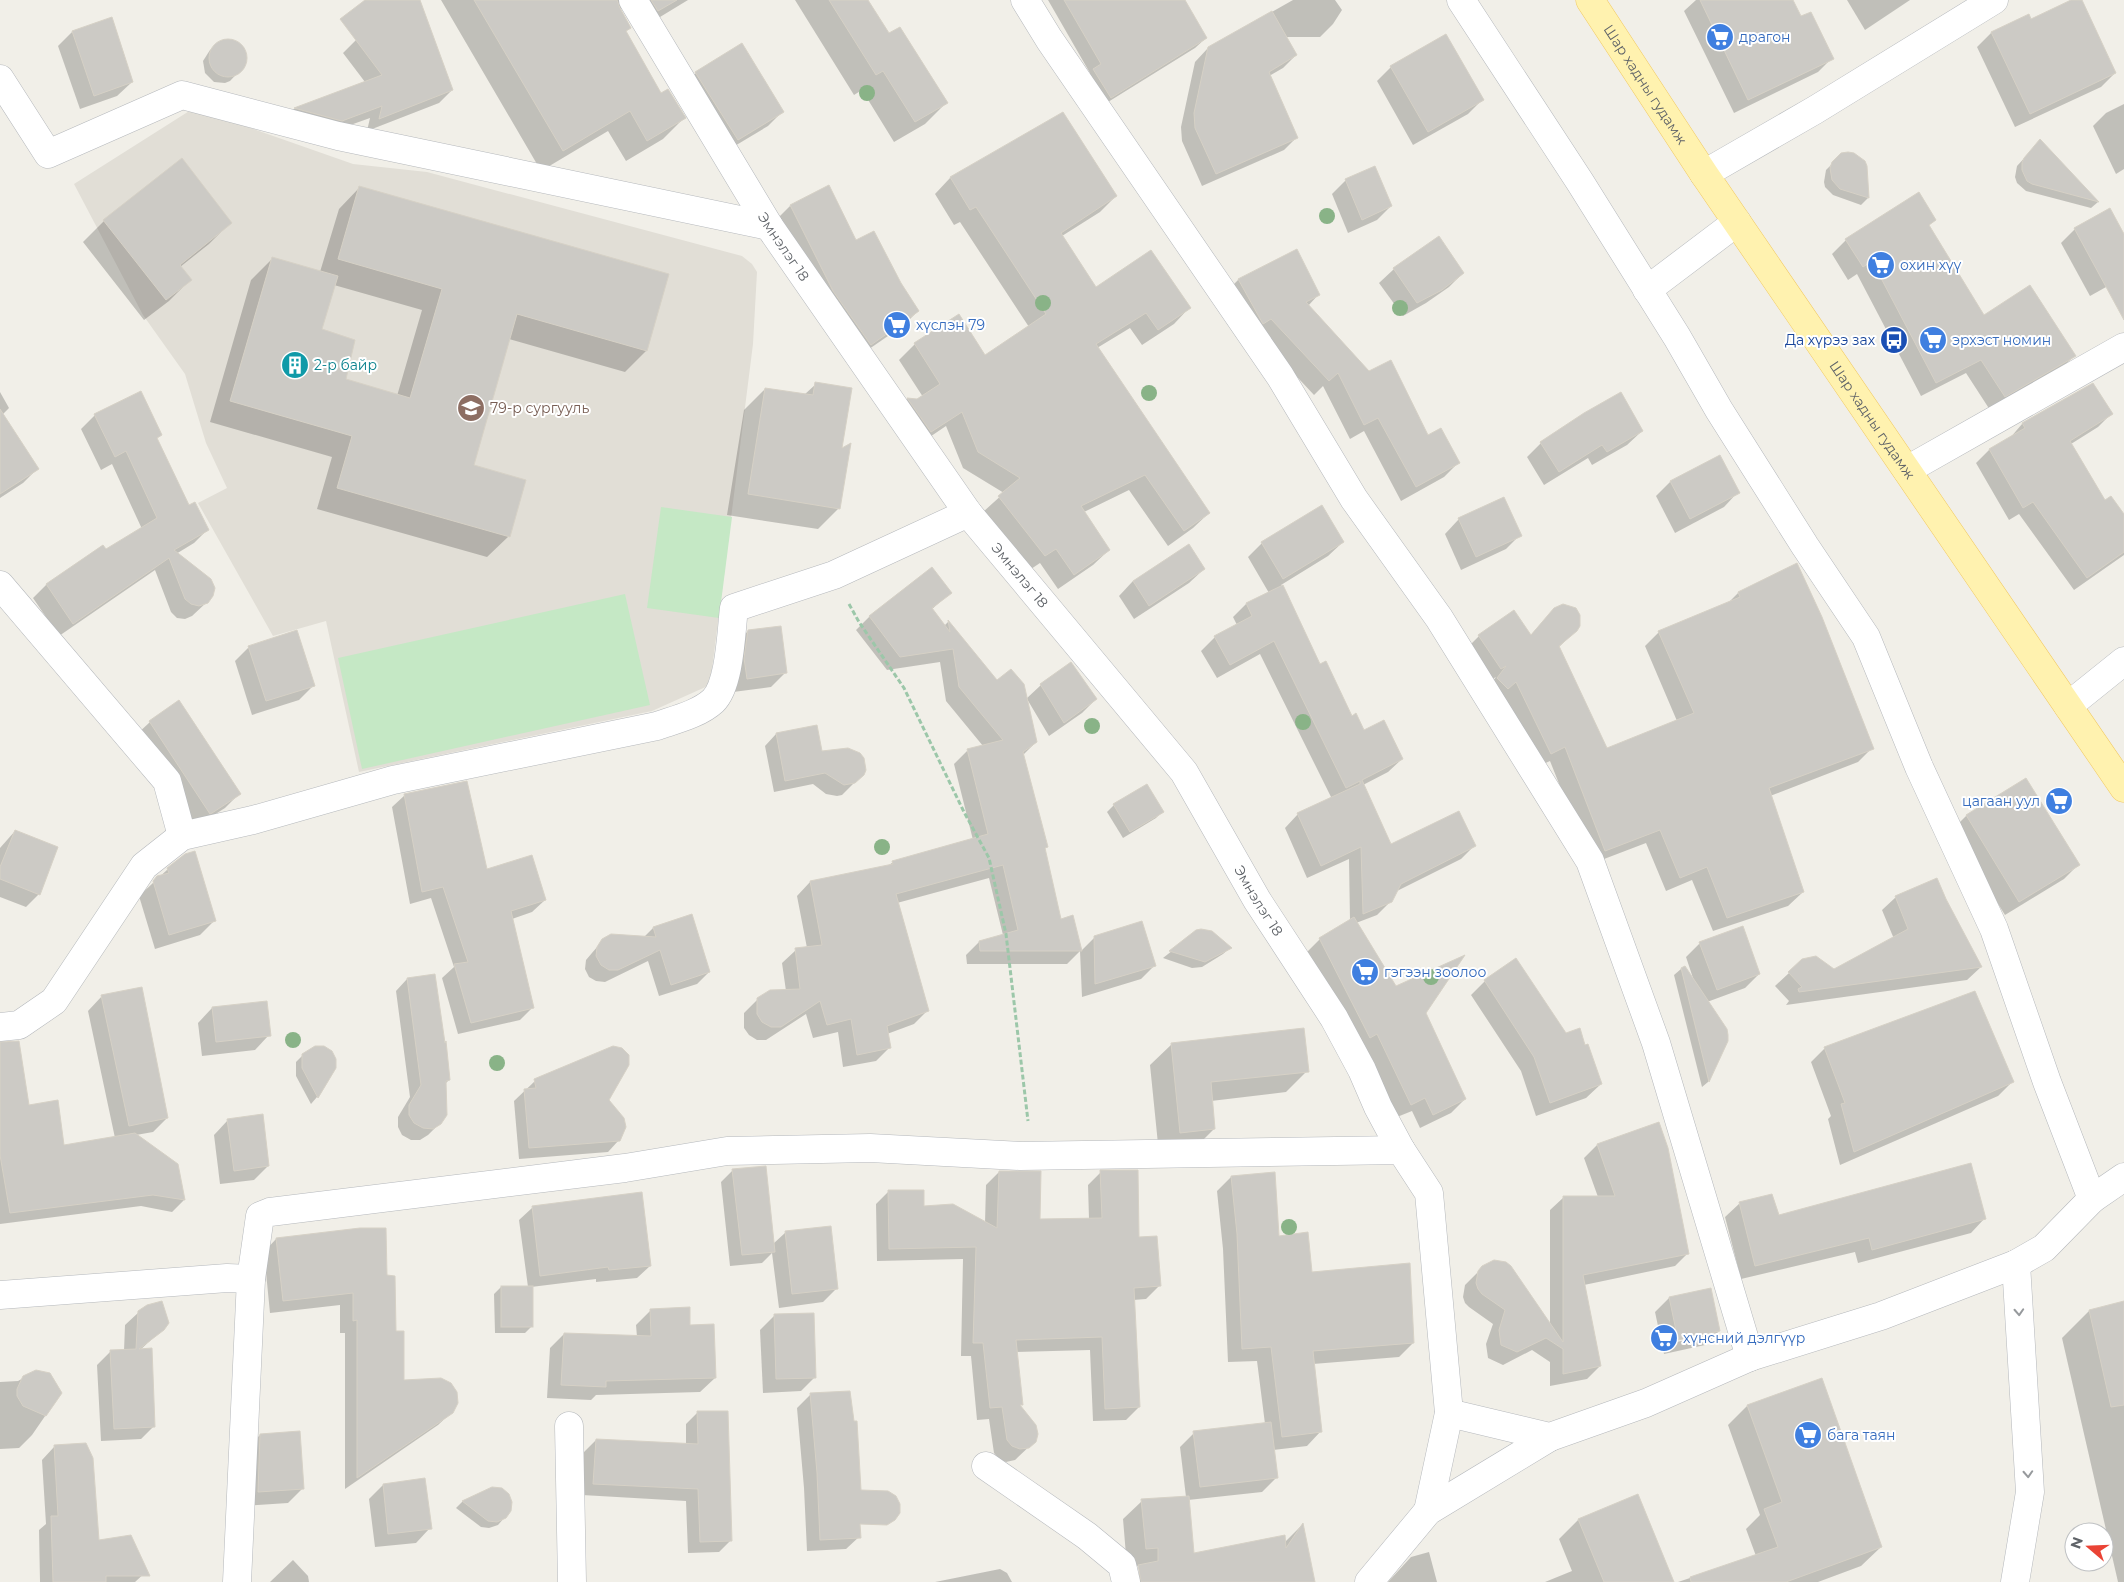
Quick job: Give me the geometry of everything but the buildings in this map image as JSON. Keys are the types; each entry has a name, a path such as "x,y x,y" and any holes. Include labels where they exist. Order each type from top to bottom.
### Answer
{"main road":[{"name":"Шар хадны гудамж","path":"1590,0 1704,174 2124,788"}],"street":[{"name":"Эмнэлэг 18","path":"633,0 768,226 968,513 1184,772 1257,900 1334,1018 1401,1150 1429,1193 1449,1413 1428,1511"},
{"path":"1025,0 1049,39 1280,376 1354,499 1439,618 1590,862 1656,1043 1750,1357"},
{"path":"1461,0 1575,174 1719,410 1805,546 1866,637 1919,767 1994,930 2047,1082 2092,1199"},
{"path":"1704,174 1815,110 1994,0"},
{"path":"0,79 48,154 182,95 338,136 768,226"},
{"path":"1647,290 1737,222"},
{"path":"1907,470 2124,347"},
{"path":"0,1027 18,1025 54,1001 144,866 182,836 253,820 393,780 657,726 697,711 713,701 721,689 726,670 734,608 834,575 968,513"},
{"path":"0,585 167,781 182,836"},
{"path":"2068,706 2124,661"},
{"path":"237,1582 251,1279 260,1216 270,1212 625,1168 727,1151 870,1148 1032,1156 1401,1150"},
{"path":"1369,1582 1428,1511 1550,1437 1646,1403 1750,1357 1881,1316 2016,1264 2044,1248 2092,1199 2124,1178"},
{"path":"2015,1582 2030,1492 2016,1264"},
{"path":"0,1295 227,1278 251,1279"},
{"path":"1449,1413 1550,1437"},
{"path":"569,1426 572,1582"},
{"path":"986,1466 1087,1536 1115,1559 1122,1565 1126,1582"}],"path":[{"path":"834,575 859,622 904,688 964,812 989,858 1006,934 1032,1156"}],"shaded area":[{"name":"79-р сургууль","path":"194,108 353,164 427,172 742,256 752,264 757,272 753,344 710,685 652,711 359,772 326,621 273,636 198,503 227,488 206,443 185,374 143,315 74,184"}],"green space":[{"path":"661,507 732,517 719,618 647,608"},
{"path":"625,594 650,705 362,769 338,658"}],"place":[{"name":"драгон","path":"1720,37"},
{"name":"охин хүү","path":"1881,265"},
{"name":"хүслэн 79","path":"897,325"},
{"name":"Да хүрээ зах","path":"1894,340"},
{"name":"эрхэст номин","path":"1933,340"},
{"name":"2-р байр","path":"295,365"},
{"name":"79-р сургууль","path":"471,408"},
{"name":"цагаан уул","path":"2059,801"},
{"name":"гэгээн зоолоо","path":"1365,972"},
{"name":"хүнсний дэлгүүр","path":"1664,1338"},
{"name":"бага таян","path":"1808,1435"}]}
